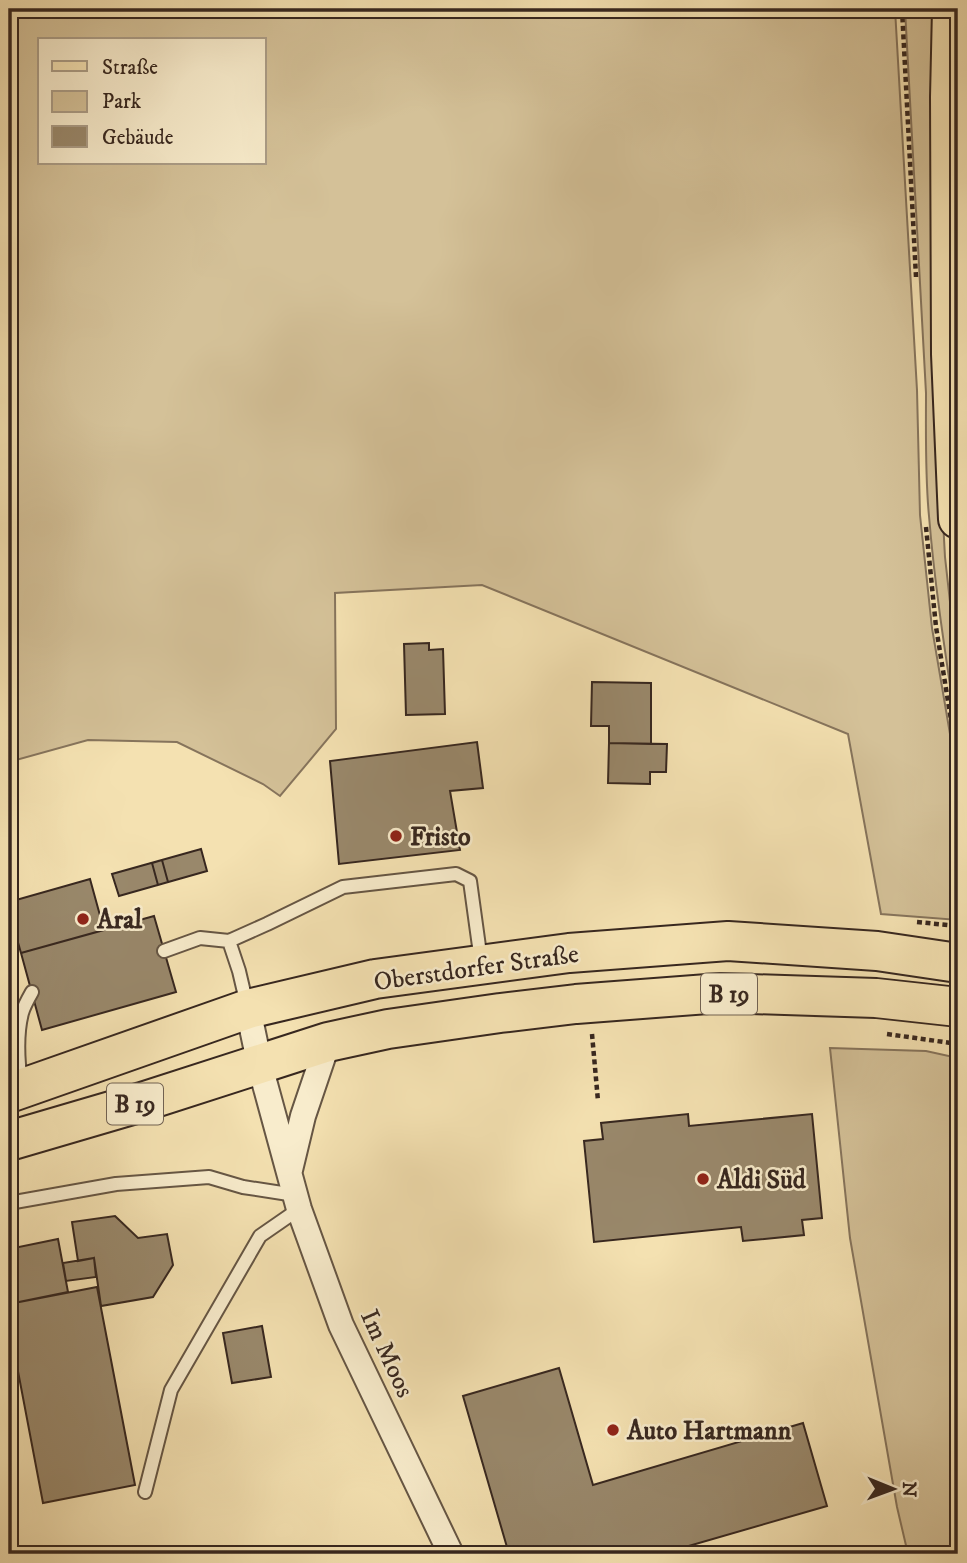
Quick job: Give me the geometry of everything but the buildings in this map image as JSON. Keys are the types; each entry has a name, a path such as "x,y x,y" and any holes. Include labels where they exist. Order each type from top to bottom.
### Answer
{"main road":[{"path":"952,9 951,355 958,519"},
{"name":"Oberstdorfer Straße","path":"15,1091 248,1009 375,979 569,953 728,941 877,951 958,963"},
{"name":"Oberstdorfer Straße","path":"9,1141 260,1066 328,1042 388,1029 576,1004 721,993 876,998 958,1007"}],"street":[{"name":"Im Moos","path":"248,1009 260,1066 297,1202 341,1325 451,1554"},
{"name":"Im Moos","path":"289,1171 303,1116 328,1042"}],"lane":[{"path":"164,951 200,938 229,940 343,887 456,874 470,881 482,965"},
{"path":"229,940 248,1009"},
{"path":"15,1091 22,1011 32,992"},
{"path":"9,1203 116,1184 209,1177 297,1202"},
{"path":"145,1492 171,1390 260,1236 297,1202"}],"path":[{"path":"592,1030 598,1101"},
{"path":"876,1032 958,1044"}],"green space":[{"path":"9,9 895,9 917,390 920,515 932,628 958,781 958,920 881,914 848,734 482,585 335,593 336,729 280,796 263,784 177,742 88,740 9,762"},
{"path":"905,9 937,9 939,446 945,557 958,674 958,738 938,599 928,501 926,393"},
{"path":"830,1048 926,1051 958,1058 958,1554 908,1554 897,1507 850,1238"}],"place":[{"name":"Fristo","path":"396,836"},
{"name":"Aral","path":"83,919"},
{"name":"Aldi Süd","path":"703,1179"},
{"name":"Auto Hartmann","path":"613,1430"}]}
